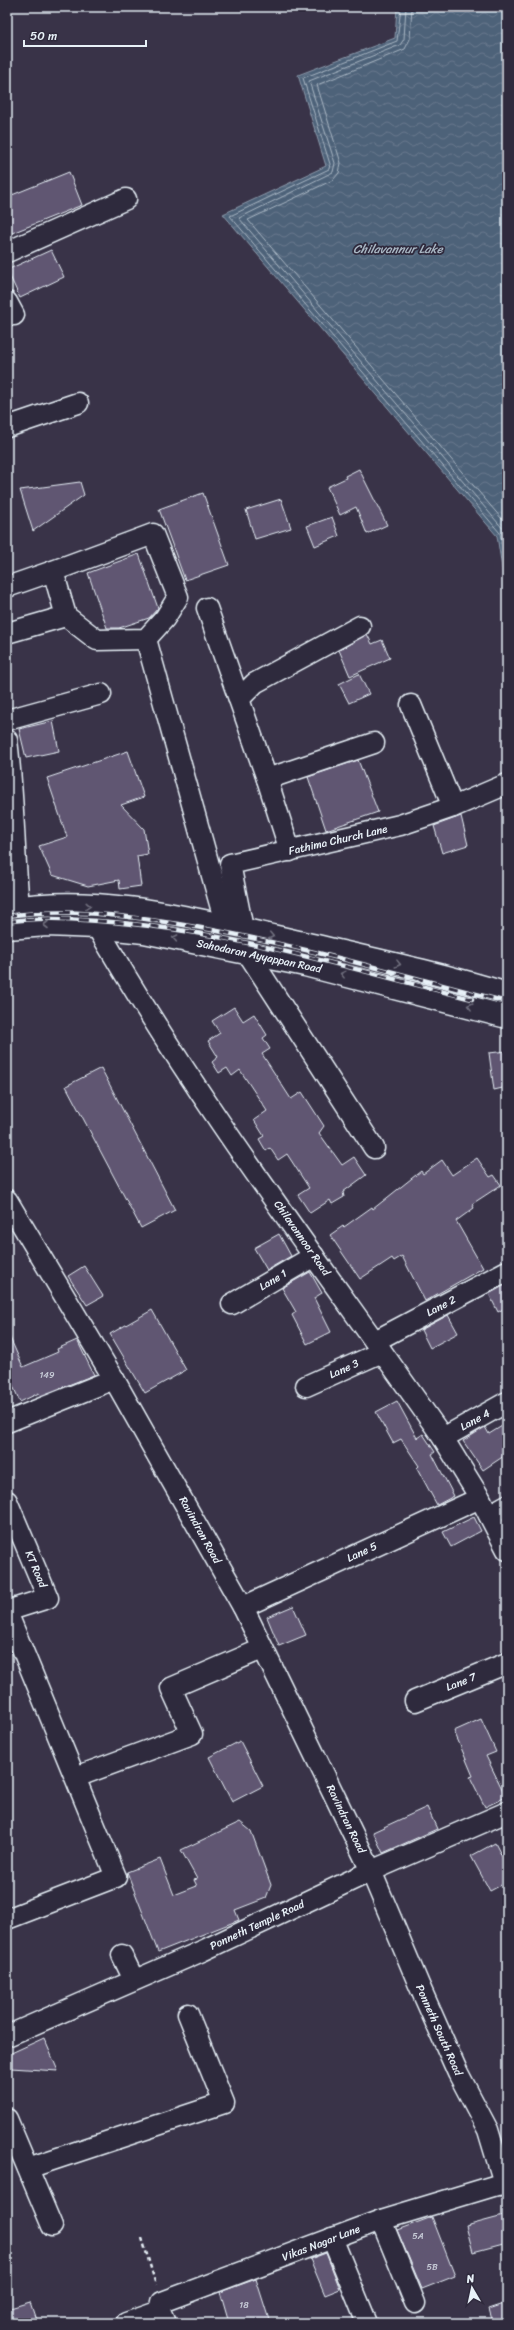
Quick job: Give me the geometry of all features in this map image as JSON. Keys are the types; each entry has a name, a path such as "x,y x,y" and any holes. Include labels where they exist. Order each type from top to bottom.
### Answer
{"main road":[{"name":"Sahodaran Ayyappan Road","path":"13,917 70,905 148,909 399,964 507,994"},
{"name":"Sahodaran Ayyappan Road","path":"13,917 144,932 247,952 393,986 507,1017"}],"street":[{"path":"7,252 126,199"},
{"path":"7,428 78,403"},
{"path":"7,587 153,534 178,597 165,618 146,639 97,640 66,616 53,571"},
{"path":"207,608 267,779 290,851"},
{"path":"7,633 66,616"},
{"path":"239,698 255,683 360,626"},
{"path":"146,639 234,928"},
{"path":"7,720 101,694"},
{"path":"411,705 453,807"},
{"path":"7,740 10,780 13,917"},
{"path":"267,779 374,743"},
{"name":"Fathima Church Lane","path":"234,928 230,864 400,825 453,807 507,784"},
{"name":"Chilavannoor Road","path":"97,927 145,1010 314,1256 379,1346 442,1438 485,1506 507,1550"},
{"path":"247,952 374,1148"},
{"name":"Ravindran Road","path":"9,1209 114,1379 243,1607 262,1649 371,1871"},
{"name":"Lane 1","path":"232,1304 314,1256"},
{"name":"Lane 2","path":"379,1346 507,1271"},
{"name":"Lane 3","path":"306,1386 379,1346"},
{"path":"7,1422 114,1379"},
{"name":"Lane 4","path":"442,1438 507,1402"},
{"name":"KT Road","path":"7,1501 48,1598 7,1612"},
{"name":"Lane 5","path":"243,1607 485,1506 507,1505"},
{"path":"7,1612 76,1776 116,1877 7,1919"},
{"path":"76,1776 192,1734 171,1688 262,1649"},
{"name":"Lane 7","path":"415,1701 507,1663"},
{"name":"Ponneth Temple Road","path":"7,2036 202,1951 371,1871 507,1812"},
{"name":"Ponneth South Road","path":"371,1871 458,2073 488,2130 506,2184"},
{"path":"122,1955 134,1980"},
{"path":"28,2168 224,2103 188,2014"},
{"path":"7,2119 52,2226"},
{"name":"Vikas Nagar Lane","path":"126,2323 162,2312 332,2238 381,2220 506,2184"},
{"path":"381,2220 415,2303"},
{"path":"332,2238 367,2323"}],"path":[{"path":"142,2238 162,2312"}],"water":[{"name":"Chilavannur Lake","path":"397,7 507,7 507,599 497,536 223,214 326,166 298,75 395,38"}],"building":[{"path":"69,172 82,205 7,235 7,197"},
{"path":"51,250 64,277 20,298 7,270"},
{"path":"359,469 387,525 367,534 356,507 340,515 327,487 346,478 345,476"},
{"path":"80,482 84,495 33,531 20,490"},
{"path":"203,493 229,565 185,580 159,509"},
{"path":"281,499 291,528 255,539 246,510"},
{"path":"332,517 339,536 315,546 307,526"},
{"path":"139,554 158,608 149,618 119,628 107,628 88,573"},
{"path":"367,634 372,644 382,640 390,658 350,676 339,650"},
{"path":"359,674 369,694 349,703 339,684"},
{"path":"53,721 59,751 26,758 19,729"},
{"path":"128,751 144,797 121,805 144,829 148,854 137,856 141,886 120,889 119,880 88,886 52,875 39,846 67,837 47,778"},
{"path":"358,760 378,812 326,830 308,777"},
{"path":"461,816 468,845 442,853 434,826"},
{"path":"234,1007 243,1021 254,1014 267,1035 263,1038 270,1049 262,1054 291,1099 302,1092 324,1126 319,1133 342,1165 354,1157 366,1175 343,1192 344,1197 332,1204 330,1200 310,1213 298,1195 309,1188 287,1154 278,1160 270,1148 266,1151 259,1139 264,1136 254,1120 267,1111 240,1070 232,1076 227,1068 219,1073 212,1062 218,1057 208,1041 220,1033 212,1021"},
{"path":"507,1051 507,1087 494,1090 489,1053"},
{"path":"101,1068 175,1210 141,1228 66,1086"},
{"path":"477,1158 490,1177 494,1175 501,1185 472,1204 474,1208 456,1221 483,1268 425,1301 402,1256 394,1261 392,1258 360,1279 330,1235 372,1207 373,1209 421,1171 423,1174 442,1160 452,1175"},
{"path":"279,1234 291,1256 267,1270 254,1248"},
{"path":"84,1266 103,1296 87,1305 68,1276"},
{"path":"310,1272 322,1293 314,1298 331,1332 307,1344 292,1315 296,1312 282,1288"},
{"path":"507,1284 507,1307 498,1312 489,1294"},
{"path":"152,1310 186,1370 145,1393 110,1334"},
{"path":"448,1315 458,1333 430,1348 421,1330"},
{"path":"7,1331 23,1367 58,1352 57,1349 77,1340 94,1375 40,1396 39,1393 20,1402 7,1372"},
{"path":"397,1401 417,1438 423,1434 435,1452 432,1454 454,1496 437,1505 417,1468 419,1466 401,1439 393,1443 376,1412"},
{"path":"507,1423 507,1454 483,1470 463,1441 485,1427 489,1434"},
{"path":"474,1517 481,1531 451,1547 443,1532"},
{"path":"293,1606 306,1635 279,1646 267,1617"},
{"path":"481,1719 496,1752 486,1756 506,1797 485,1807 470,1777 473,1776 454,1731"},
{"path":"240,1741 263,1786 232,1802 209,1757"},
{"path":"427,1807 437,1829 383,1853 373,1832"},
{"path":"240,1822 251,1831 271,1885 266,1898 235,1910 239,1920 158,1952 127,1872 160,1859 174,1895 197,1886 194,1880 197,1879 181,1850"},
{"path":"495,1843 507,1866 507,1882 490,1891 471,1856"},
{"path":"44,2038 58,2071 11,2068 7,2055"},
{"path":"507,2215 507,2243 473,2252 466,2226"},
{"path":"432,2217 455,2276 422,2289 397,2230"},
{"path":"326,2253 340,2289 325,2295 310,2259"},
{"path":"256,2279 270,2323 229,2323 220,2292"},
{"path":"30,2302 37,2323 7,2323 7,2309"},
{"path":"507,2303 507,2323 493,2323 489,2309"}],"railway":[{"path":"7,916 50,913 114,915 220,931 302,949 507,1002"},
{"path":"7,922 41,919 98,921 145,925 192,932 240,941 333,963 472,999"}]}
